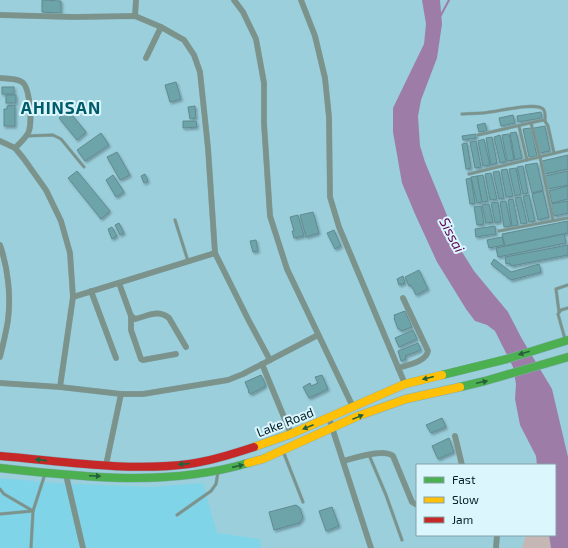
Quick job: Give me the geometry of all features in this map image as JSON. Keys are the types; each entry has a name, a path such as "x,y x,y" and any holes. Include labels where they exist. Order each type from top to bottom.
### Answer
{"main road":[{"name":"Lake Road","path":"0,456 106,466 189,464 231,455 291,434 405,384 507,359 567,340"},
{"name":"Lake Road","path":"0,468 66,475 146,478 196,474 239,466 264,459 358,416 406,399 512,374 568,357"}],"street":[{"path":"135,16 136,0"},
{"path":"234,0 243,12 256,39 264,83 264,123 270,216 287,269 353,407"},
{"path":"301,0 314,36 325,78 329,116 330,197 339,227 405,384"},
{"path":"0,15 74,17 135,16 161,27 184,40 194,55 200,72 208,148 215,253 249,322 270,360"},
{"path":"146,58 161,27"},
{"path":"0,78 17,80 22,82 27,87 30,107 29,130 26,136 15,148"},
{"path":"0,140 15,148 46,190 61,221 70,253 72,297 60,387"},
{"path":"0,245 9,301 8,320 0,357"},
{"path":"72,297 215,253"},
{"path":"119,283 131,316 131,330 140,359 143,360 176,354"},
{"path":"91,291 116,358"},
{"path":"398,368 424,358 428,351 403,298"},
{"path":"131,316 135,319 156,313 162,313 170,318 186,347"},
{"path":"0,383 60,387 121,394 143,394 228,380 243,374 318,335"},
{"path":"262,364 291,434"},
{"path":"106,466 121,394"},
{"path":"329,418 371,548"},
{"path":"455,436 462,464"},
{"path":"343,461 386,453 393,456 412,502 416,504"},
{"path":"66,475 83,548"},
{"path":"496,548 497,536"}],"lane":[{"path":"462,114 490,112 514,108 543,108 546,113 545,121 548,126 554,153"},
{"path":"478,135 545,121"},
{"path":"532,123 553,220"},
{"path":"519,126 527,160"},
{"path":"26,136 53,135 61,138 84,167"},
{"path":"469,174 568,150"},
{"path":"499,231 568,218"},
{"path":"175,220 188,261"},
{"path":"567,340 558,314 556,289 568,285"},
{"path":"559,312 568,308"},
{"path":"283,450 303,502"},
{"path":"369,455 386,495 402,540"},
{"path":"177,515 211,491 216,484 218,470"},
{"path":"31,548 33,511 46,472"},
{"path":"0,489 4,494 33,511"},
{"path":"0,514 33,511"}],"shaded area":[{"path":"0,478 56,483 151,487 203,483 217,533 260,539 261,548 0,548"},
{"path":"526,536 549,536 551,548 522,548"}],"water":[{"name":"Sissai","path":"422,0 440,0 442,24 437,58 421,100 418,116 420,146 425,162 462,252 474,271 508,312 522,339 552,389 568,457 568,548 551,548 549,536 556,536 556,464 537,464 536,456 520,425 515,399 516,384 513,367 495,331 487,325 475,321 437,262 402,183 393,132 393,108 424,44 426,24"}],"building":[{"path":"42,0 61,1 61,13 42,12"},
{"path":"176,82 181,99 170,102 165,85"},
{"path":"2,87 14,87 14,94 2,94"},
{"path":"6,95 16,95 16,103 6,103"},
{"path":"15,105 15,126 4,126 4,109 7,109 7,106"},
{"path":"195,106 196,118 190,119 188,107"},
{"path":"68,110 86,132 77,140 59,118"},
{"path":"541,112 542,118 518,122 517,116"},
{"path":"513,115 515,123 501,126 499,118"},
{"path":"183,121 196,121 197,127 183,128"},
{"path":"485,123 487,131 479,132 477,125"},
{"path":"545,126 550,151 540,153 534,128"},
{"path":"531,128 537,156 529,157 523,129"},
{"path":"516,132 522,158 515,160 510,133"},
{"path":"101,133 109,145 85,161 77,150"},
{"path":"476,134 476,138 463,140 462,136"},
{"path":"509,134 514,160 507,161 502,135"},
{"path":"500,135 506,162 500,163 494,137"},
{"path":"492,137 497,163 491,165 486,138"},
{"path":"484,139 490,165 483,166 478,141"},
{"path":"476,141 481,167 475,168 470,142"},
{"path":"467,143 471,168 466,169 462,144"},
{"path":"117,152 130,175 120,180 107,157"},
{"path":"568,155 568,169 545,174 542,161"},
{"path":"537,163 543,190 532,193 525,165"},
{"path":"523,166 528,193 523,194 517,167"},
{"path":"516,168 521,194 515,196 509,169"},
{"path":"507,169 513,196 506,197 501,170"},
{"path":"77,171 110,211 101,219 68,178"},
{"path":"499,171 504,198 499,199 493,172"},
{"path":"568,171 568,185 548,189 545,176"},
{"path":"491,173 497,199 490,200 485,174"},
{"path":"145,174 148,181 144,183 141,176"},
{"path":"113,175 124,192 116,197 106,180"},
{"path":"483,175 488,201 482,202 477,176"},
{"path":"477,176 482,202 477,203 471,177"},
{"path":"471,178 475,203 470,204 466,179"},
{"path":"568,186 568,199 552,203 549,191"},
{"path":"543,191 549,217 538,220 532,194"},
{"path":"529,195 535,221 529,222 523,196"},
{"path":"521,197 527,223 521,224 515,198"},
{"path":"513,199 518,225 512,226 508,200"},
{"path":"506,201 511,226 504,227 500,202"},
{"path":"568,201 568,213 554,216 551,204"},
{"path":"498,202 501,221 495,223 491,203"},
{"path":"489,204 493,222 486,223 482,205"},
{"path":"481,206 484,224 477,225 474,207"},
{"path":"313,212 319,233 306,237 300,215"},
{"path":"298,215 304,236 294,238 292,231 294,231 290,217"},
{"path":"568,221 568,233 505,246 502,234"},
{"path":"119,223 124,233 120,235 115,225"},
{"path":"495,226 496,234 476,237 475,229"},
{"path":"112,227 117,236 112,239 108,229"},
{"path":"334,230 341,246 335,249 327,233"},
{"path":"564,234 566,243 498,257 496,248"},
{"path":"502,237 504,245 489,248 487,240"},
{"path":"256,240 258,251 253,252 250,241"},
{"path":"568,245 568,255 511,266 510,263 506,264 505,257"},
{"path":"494,259 511,272 539,264 541,272 511,280 491,264"},
{"path":"419,270 428,289 416,295 411,285 409,286 405,277"},
{"path":"403,276 405,283 399,285 397,279"},
{"path":"405,311 412,327 401,331 398,329 394,315"},
{"path":"413,330 417,339 399,347 395,338"},
{"path":"418,343 421,350 405,356 406,359 401,361 398,351"},
{"path":"261,375 266,385 251,394 248,392 249,391 245,382"},
{"path":"322,375 328,389 309,398 303,387 310,383 311,386 318,383 315,377"},
{"path":"442,418 446,427 431,433 426,425"},
{"path":"449,438 454,452 438,459 432,446"},
{"path":"296,505 300,508 303,518 299,523 274,530 269,512"},
{"path":"332,507 339,526 326,531 319,511"}],"waterway":[{"path":"441,15 449,0"}],"traffic: fast":[{"path":"442,375 507,359 568,340"},
{"path":"460,387 568,357"},
{"path":"0,468 93,477 156,478 218,470 248,463"}],"traffic: slow":[{"path":"254,447 291,434 405,384 442,375"},
{"path":"248,463 263,459 358,416 406,399 460,387"}],"traffic: jam":[{"path":"0,456 94,465 142,467 189,464 230,455 254,447"}],"district":[{"name":"AHINSAN","path":"61,108"}]}
